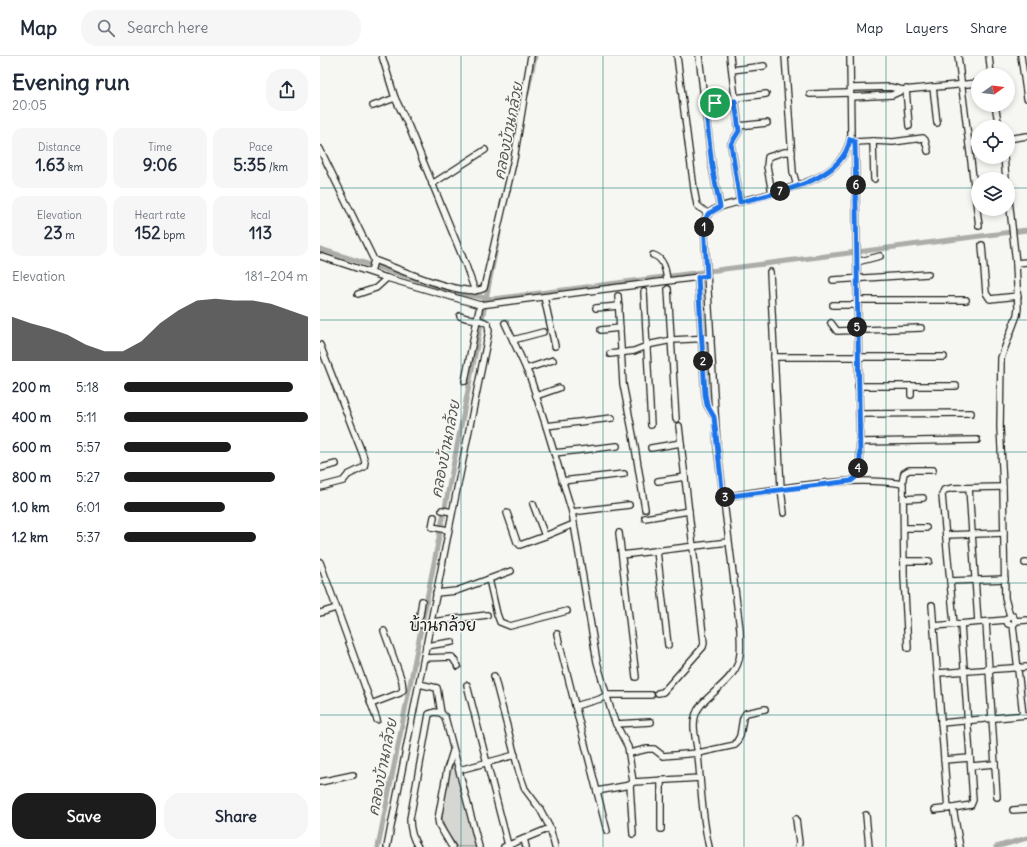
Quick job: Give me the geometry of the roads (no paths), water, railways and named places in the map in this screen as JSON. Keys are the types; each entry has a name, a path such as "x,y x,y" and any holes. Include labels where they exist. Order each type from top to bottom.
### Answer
{"street":[{"path":"382,56 395,98 465,263 475,291"},
{"path":"374,261 451,288 480,291 484,288 514,159 531,56"},
{"path":"677,56 697,205 708,214"},
{"path":"699,56 712,166 720,207"},
{"path":"730,56 739,131 731,144 740,202"},
{"path":"785,56 793,172 797,186"},
{"path":"850,56 857,243 857,330 860,442 860,460 858,471 856,477 851,481"},
{"path":"958,56 974,172"},
{"path":"990,56 991,68"},
{"path":"1021,56 1027,98"},
{"path":"732,70 764,66"},
{"path":"810,94 851,93 892,95 904,90 971,83"},
{"path":"851,93 890,87 904,90"},
{"path":"933,87 937,123"},
{"path":"904,90 909,126"},
{"path":"705,104 766,94"},
{"path":"373,106 395,98"},
{"path":"738,126 767,123"},
{"path":"1015,138 1027,136"},
{"path":"853,141 893,142 923,138 926,140 928,151"},
{"path":"709,847 694,725 698,709 732,674 739,661 740,629 728,542 714,417 704,222 708,214 720,207 817,179 833,168 853,141"},
{"path":"873,141 874,179"},
{"path":"320,149 374,261 371,271"},
{"path":"432,184 485,150"},
{"path":"772,193 767,166 768,157 784,152 792,152"},
{"path":"978,216 979,226"},
{"path":"1011,216 1018,296 1017,315 1001,358 1000,427 1005,578 1008,624 1027,620"},
{"path":"982,245 986,293 988,297 990,299 1018,296"},
{"path":"653,255 656,255 661,260 666,271 667,280"},
{"path":"320,256 371,271 387,278 481,305 707,275"},
{"path":"857,262 880,256"},
{"path":"1016,264 1027,262"},
{"path":"770,272 781,489 784,513"},
{"path":"833,280 928,274"},
{"path":"698,277 701,339 707,405 714,417"},
{"path":"358,294 376,288 387,278"},
{"path":"668,289 676,419"},
{"path":"644,292 651,425"},
{"path":"618,296 623,384 645,509"},
{"path":"544,297 555,346"},
{"path":"833,305 858,302 966,300"},
{"path":"465,382 481,305"},
{"path":"596,308 619,306"},
{"path":"387,847 424,658 447,530 489,331 488,324 479,319 466,319 460,316"},
{"path":"505,323 526,369 536,396 572,512 597,662 616,724 630,752 633,834"},
{"path":"831,323 837,331 921,328"},
{"path":"601,330 620,328"},
{"path":"513,340 543,332"},
{"path":"610,354 634,351 672,340 711,338"},
{"path":"320,345 365,462 364,466 348,475 343,481 320,487"},
{"path":"774,357 944,357"},
{"path":"526,369 553,360"},
{"path":"858,386 956,386"},
{"path":"911,386 911,395"},
{"path":"536,396 559,388"},
{"path":"859,414 971,413"},
{"path":"546,426 612,418"},
{"path":"658,693 663,692 704,645 679,426"},
{"path":"860,442 977,440"},
{"path":"651,448 681,443"},
{"path":"554,453 617,446"},
{"path":"320,468 336,464"},
{"path":"908,648 904,561 904,488 902,484 904,473 909,470 934,470"},
{"path":"562,481 624,474"},
{"path":"658,481 685,477"},
{"path":"723,497 851,481 886,481 902,484"},
{"path":"954,624 942,495 944,490 1003,487"},
{"path":"969,488 978,622"},
{"path":"904,499 923,498"},
{"path":"533,504 545,536"},
{"path":"572,512 629,505"},
{"path":"443,510 451,512"},
{"path":"645,518 689,511"},
{"path":"507,513 518,544 520,545 574,524"},
{"path":"434,518 432,526 434,529 447,530"},
{"path":"904,528 926,528"},
{"path":"619,533 636,677"},
{"path":"946,535 1004,533"},
{"path":"622,555 728,542"},
{"path":"657,551 668,645"},
{"path":"904,561 929,560"},
{"path":"320,562 377,720"},
{"path":"436,593 456,591 511,571"},
{"path":"490,578 497,614 500,622 504,624 510,626 567,611"},
{"path":"950,581 1005,578"},
{"path":"422,601 420,615 417,621 417,624 419,625 487,615"},
{"path":"932,605 944,760 951,808 960,847"},
{"path":"320,613 336,608"},
{"path":"934,626 986,622 1008,618"},
{"path":"986,622 997,797"},
{"path":"941,723 1025,715 1018,668 1014,623"},
{"path":"935,810 970,806 972,804 971,766 961,624"},
{"path":"371,704 400,693 404,687 384,631"},
{"path":"557,634 607,831"},
{"path":"426,646 452,642"},
{"path":"424,658 452,657 458,666"},
{"path":"938,673 990,671 1027,667"},
{"path":"494,676 515,755 526,789 540,809 550,828 556,847"},
{"path":"419,684 437,688 440,713"},
{"path":"467,685 487,762 506,846 550,828"},
{"path":"575,706 600,699 607,695 650,695"},
{"path":"630,752 654,749 662,756 698,753 735,745 740,736 743,718 746,714 765,709"},
{"path":"418,847 413,839 410,828 410,819 429,714 435,712 440,713 445,717 479,847"},
{"path":"616,724 651,722"},
{"path":"452,847 439,825 438,819 447,770 453,750"},
{"path":"459,770 515,755"},
{"path":"944,760 970,758"},
{"path":"971,766 995,764"},
{"path":"320,782 353,775"},
{"path":"597,791 661,780 700,778"},
{"path":"661,780 661,829"},
{"path":"1012,810 1027,809"},
{"path":"866,815 869,847"},
{"path":"796,819 799,843 798,847"},
{"path":"524,839 526,847"}],"waterway":[{"name":"คลองบ้านกล้วย","path":"527,94 535,56"},
{"path":"320,249 463,294 493,299 1027,230"},
{"name":"คลองบ้านกล้วย","path":"378,847 499,233"},
{"path":"996,847 1027,838"}],"district":[{"name":"บ้านกล้วย","path":"443,625"}]}
